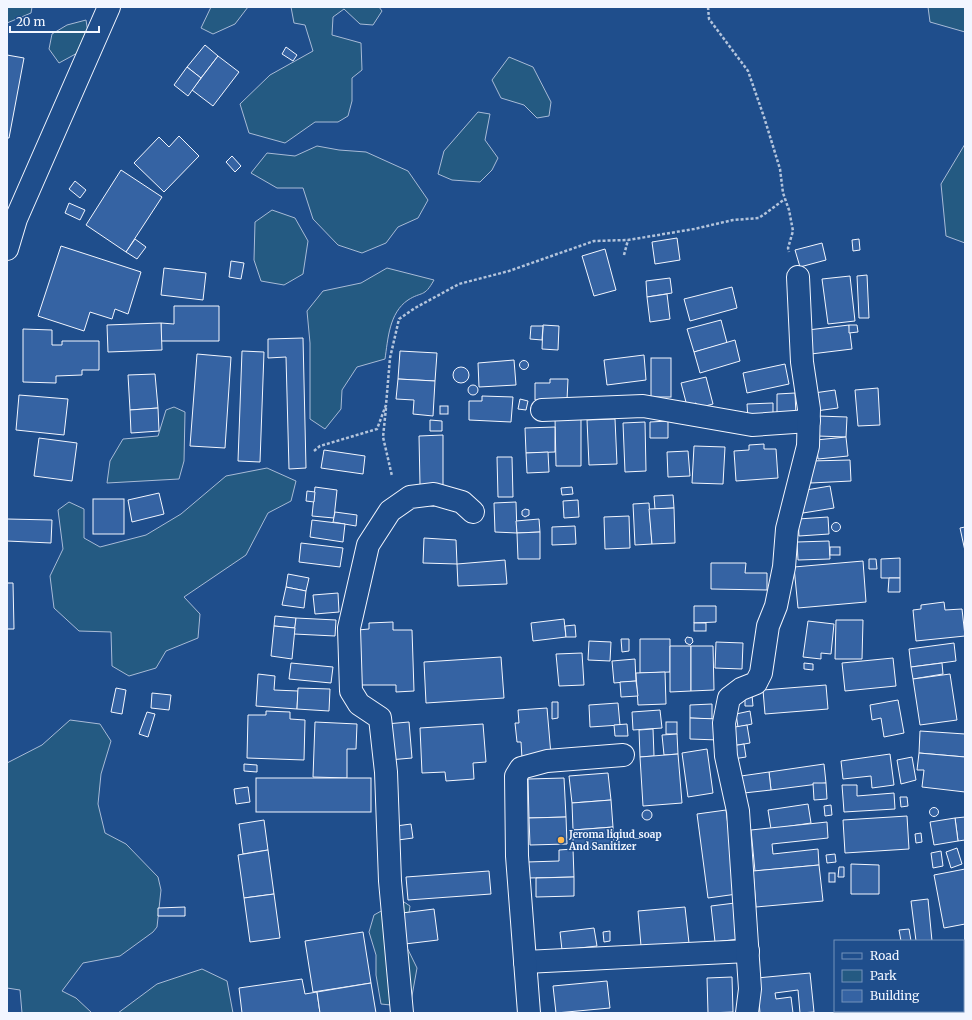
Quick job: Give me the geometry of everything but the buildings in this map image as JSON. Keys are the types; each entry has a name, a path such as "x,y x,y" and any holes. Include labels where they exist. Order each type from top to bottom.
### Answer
{"street":[{"path":"7,249 12,218 109,7"},
{"path":"748,1013 750,989 738,811 726,756 724,722 729,698 741,689 756,683 761,673 768,626 776,606 784,568 787,529 808,446 809,409 802,362 798,277"},
{"path":"542,410 643,406 752,425 809,421"},
{"path":"402,1013 390,881 386,772 380,718 359,704 351,691 349,628 368,545 390,511 410,497 434,494 462,502 473,512"},
{"path":"529,1013 517,856 516,776 521,768 547,761 623,755"},
{"path":"525,962 748,951"}],"path":[{"path":"708,7 709,19 748,71 780,169 785,199 790,210 793,231 788,248 791,267 798,277"},
{"path":"400,504 383,437 390,358 400,319 415,308 459,284 509,271 594,241 628,240 694,230 733,220 759,218 785,199"},
{"path":"624,255 628,240"},
{"path":"314,451 320,446 377,429 386,406"}],"green space":[{"path":"7,7 32,7 31,13 7,23"},
{"path":"211,7 248,7 235,24 213,34 201,28"},
{"path":"291,7 379,7 382,11 373,25 360,24 344,9 333,17 332,35 361,43 362,70 352,78 352,101 348,116 338,122 315,122 285,143 249,133 240,104 270,75 313,51 305,25 294,23"},
{"path":"928,7 965,7 965,32 930,22"},
{"path":"86,20 88,33 81,51 59,63 49,49 52,34 67,25"},
{"path":"509,57 533,67 551,102 549,116 537,118 524,105 501,98 492,80"},
{"path":"478,112 490,114 485,140 498,158 492,170 480,182 452,180 438,174 444,151"},
{"path":"965,144 965,243 946,236 941,184"},
{"path":"317,146 339,150 366,152 408,171 428,200 418,218 398,227 386,243 362,253 338,245 313,219 303,188 277,188 251,173 267,153 295,156"},
{"path":"272,210 295,218 308,241 303,274 284,285 261,281 254,260 255,222"},
{"path":"387,268 434,280 425,292 413,297 402,305 390,327 385,359 357,367 342,390 341,409 325,429 310,419 310,343 307,311 323,291 361,283"},
{"path":"174,407 185,412 184,461 179,479 107,483 110,461 123,439 158,436 166,410"},
{"path":"267,468 296,481 291,501 268,513 246,555 184,597 200,614 198,638 166,651 156,668 129,676 112,666 111,632 79,631 54,608 50,576 63,549 58,510 69,502 84,509 84,538 100,547 146,535 181,514 226,476"},
{"path":"70,720 100,724 111,741 101,774 98,804 105,833 126,844 158,877 161,890 157,927 153,932 120,956 83,963 62,991 76,998 92,1013 22,1013 20,990 7,988 7,763 42,745"},
{"path":"401,900 410,906 408,919 397,927 417,968 410,1007 381,1004 376,975 376,955 369,932 374,915"},
{"path":"202,969 227,981 233,1013 118,1013 157,984"}],"place":[{"name":"Jeroma liqiud_soap And Sanitizer","path":"561,840"}]}
